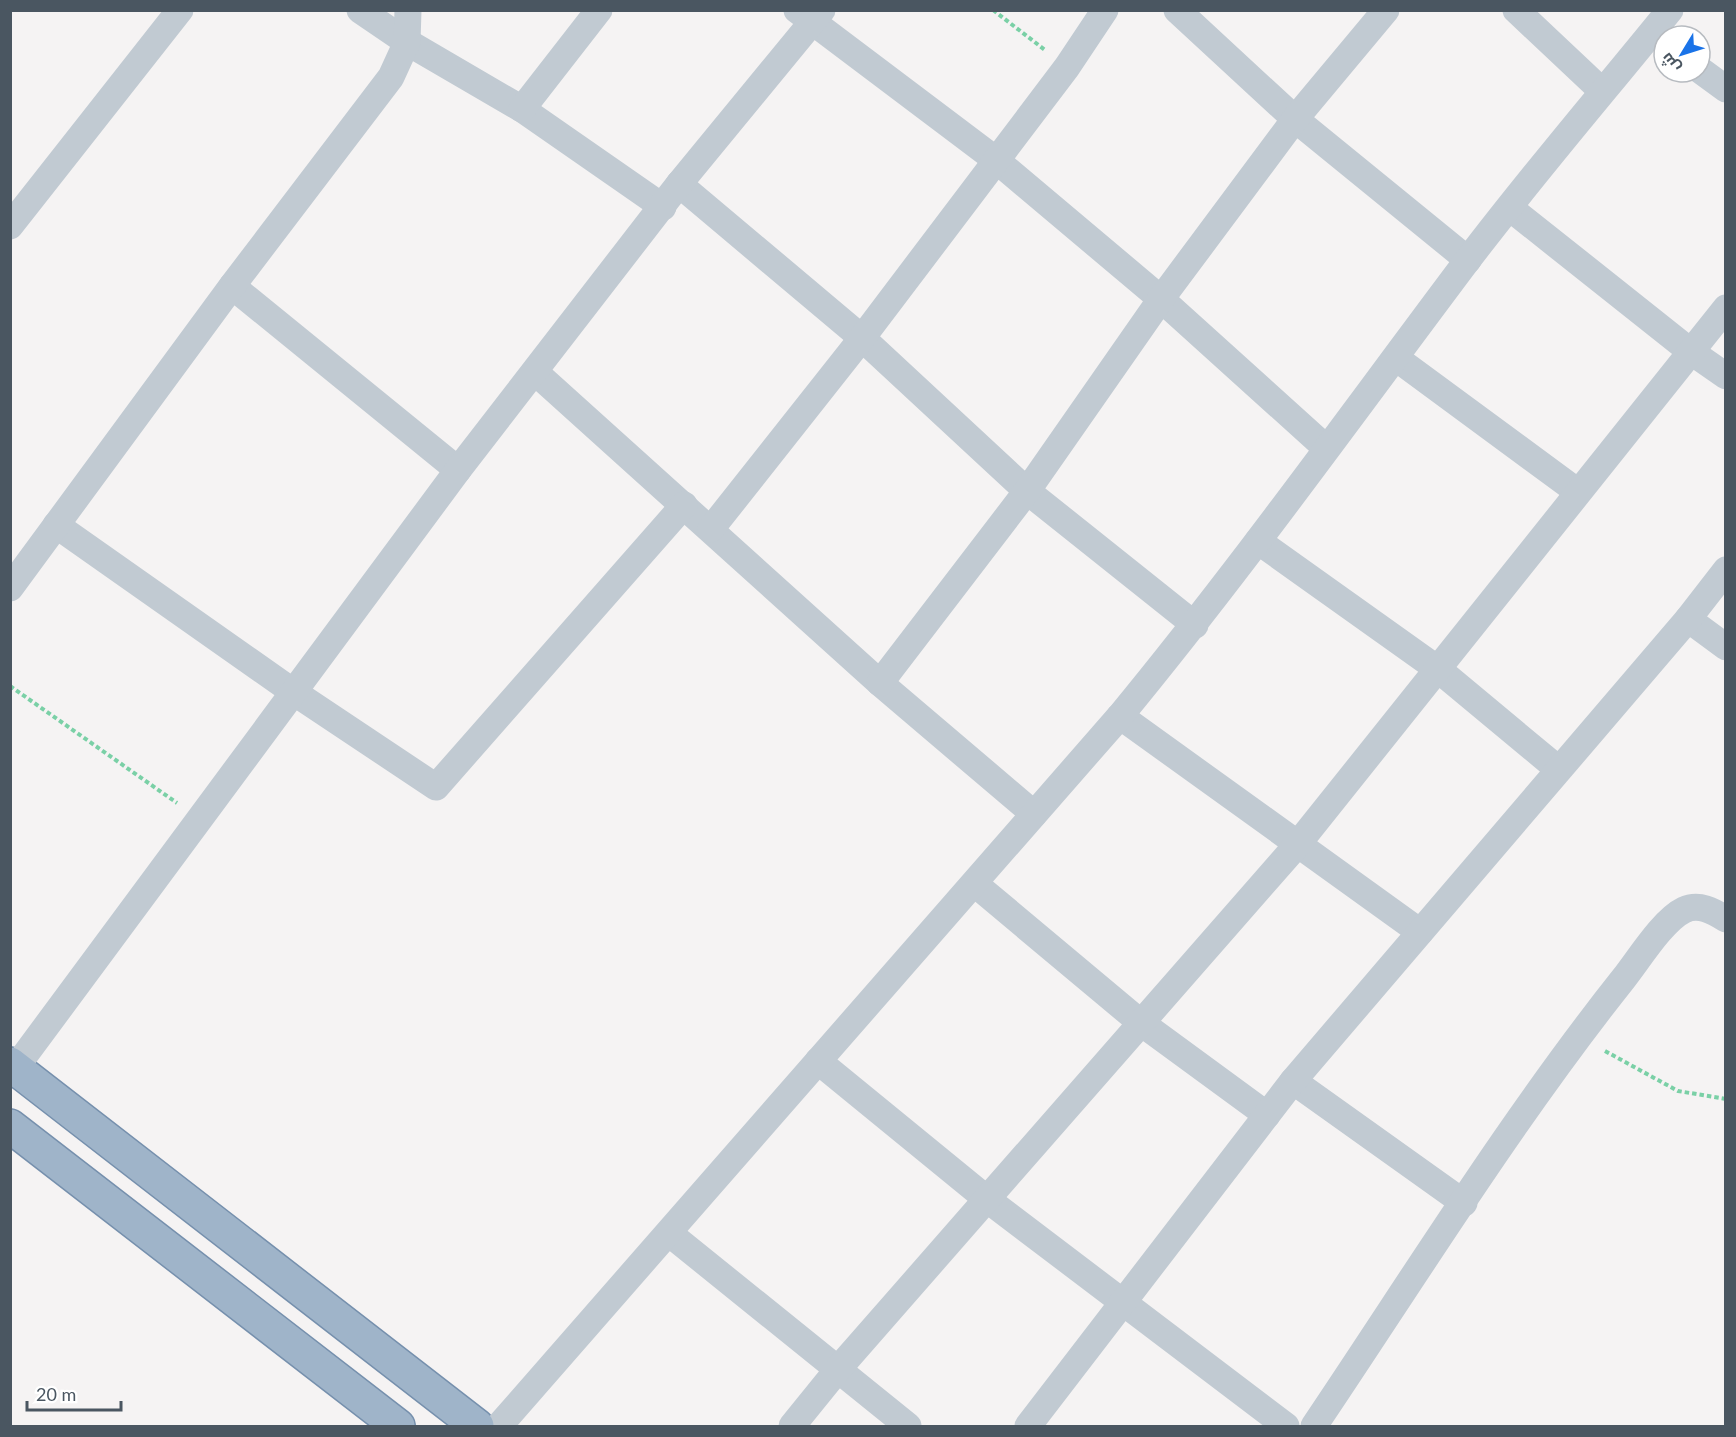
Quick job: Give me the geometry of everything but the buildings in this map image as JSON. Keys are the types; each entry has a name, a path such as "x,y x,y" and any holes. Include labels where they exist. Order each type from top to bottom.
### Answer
{"highway":[{"path":"13,1065 477,1426"},
{"path":"10,1126 398,1426"}],"street":[{"path":"10,226 180,10"},
{"path":"360,10 407,42 522,109 663,207"},
{"path":"10,588 232,286 391,77 407,42 408,10"},
{"path":"522,109 599,10"},
{"path":"711,529 862,338 1067,67 1104,10"},
{"path":"1177,10 1295,119 1468,260"},
{"path":"880,683 1027,491 1161,299 1295,119 1386,10"},
{"path":"1516,10 1602,91"},
{"path":"1664,24 1670,10"},
{"path":"13,1065 200,819 292,690 458,470 811,15 996,160 1161,299 1326,448"},
{"path":"499,1426 670,1234 818,1061 1120,717 1195,625 1468,260 1602,91 1652,43"},
{"path":"1712,79 1725,89"},
{"path":"680,184 862,338 1027,491 1195,625"},
{"path":"1510,208 1690,351 1725,376"},
{"path":"232,286 458,470"},
{"path":"792,1426 839,1368 1297,845 1439,670 1725,308"},
{"path":"1396,358 1578,492"},
{"path":"535,372 880,683 1035,814"},
{"path":"56,525 292,690 436,787 684,505"},
{"path":"1258,541 1439,670 1557,769"},
{"path":"1028,1426 1293,1081 1557,769 1688,619 1725,570"},
{"path":"1688,619 1725,647"},
{"path":"1120,717 1420,932"},
{"path":"975,884 1140,1022 1267,1115"},
{"path":"1314,1426 1578,1036 1665,927 1683,910 1695,907 1710,909 1725,919"},
{"path":"818,1061 988,1200 1286,1426"},
{"path":"1293,1081 1464,1203"},
{"path":"670,1234 839,1368 908,1426"}],"path":[{"path":"993,10 1067,67"},
{"path":"10,686 200,819"},
{"path":"1578,1036 1678,1090 1725,1099"}]}
